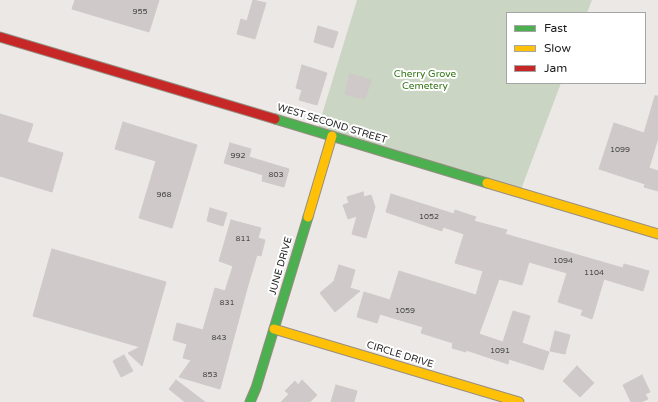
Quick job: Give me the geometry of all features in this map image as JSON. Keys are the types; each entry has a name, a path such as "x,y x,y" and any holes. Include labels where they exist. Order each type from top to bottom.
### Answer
{"main road":[{"name":"WEST SECOND STREET","path":"0,37 658,234"},
{"name":"JUNE DRIVE","path":"250,402 256,388 332,136"},
{"name":"CIRCLE DRIVE","path":"274,329 519,402"}],"green space":[{"name":"Cherry Grove Cemetery","path":"357,0 592,0 587,12 506,12 506,84 561,84 520,192 317,131"}],"building":[{"path":"75,0 159,0 149,32 72,9"},
{"path":"253,0 266,3 255,39 237,34 241,19 247,21"},
{"path":"318,26 338,32 333,48 314,42"},
{"path":"302,65 327,73 317,105 299,100 302,90 296,88"},
{"path":"350,74 371,80 365,99 345,94"},
{"path":"655,96 658,96 658,138 649,168 658,171 658,191 644,187 645,184 599,169 614,123 644,133"},
{"path":"0,114 33,124 27,142 63,153 52,192 0,176"},
{"path":"123,122 197,145 172,228 139,218 156,161 115,149"},
{"path":"230,143 251,149 249,157 289,169 284,187 262,181 263,175 224,163"},
{"path":"363,192 364,197 371,195 375,207 366,238 352,234 357,216 348,219 343,205 349,203 347,197"},
{"path":"391,194 454,214 455,210 476,217 474,221 507,230 505,234 623,268 624,264 649,271 643,291 604,279 592,319 581,315 583,310 558,302 567,273 529,262 522,285 499,279 479,334 503,342 513,311 530,316 522,343 549,352 543,370 509,359 508,364 466,350 466,352 452,348 453,343 421,333 423,327 380,314 377,323 357,317 364,292 390,300 399,271 476,295 483,271 455,263 464,234 443,227 442,231 386,212"},
{"path":"210,208 227,213 223,226 207,221"},
{"path":"231,220 261,228 258,238 265,240 261,256 257,255 220,389 179,377 191,360 183,358 187,344 173,340 177,323 203,330 215,288 225,291 233,266 219,261"},
{"path":"52,249 166,282 142,366 128,353 140,347 33,316"},
{"path":"339,265 355,270 350,288 360,291 335,312 320,293 334,281"},
{"path":"555,331 570,335 565,354 550,351"},
{"path":"124,355 133,371 121,377 113,361"},
{"path":"577,366 594,383 580,397 563,381"},
{"path":"642,375 650,392 645,394 648,399 641,402 631,402 623,385"},
{"path":"176,380 205,402 185,402 169,389"},
{"path":"302,380 317,395 310,402 281,402 289,394 285,391 295,381 298,385"},
{"path":"336,385 357,391 354,402 331,402"}],"traffic: fast":[{"path":"275,119 487,183"},
{"path":"250,402 256,388 308,217"}],"traffic: slow":[{"path":"308,217 332,136"},
{"path":"487,183 658,234"},
{"path":"274,329 519,402"}],"traffic: jam":[{"path":"0,37 275,119"}]}
